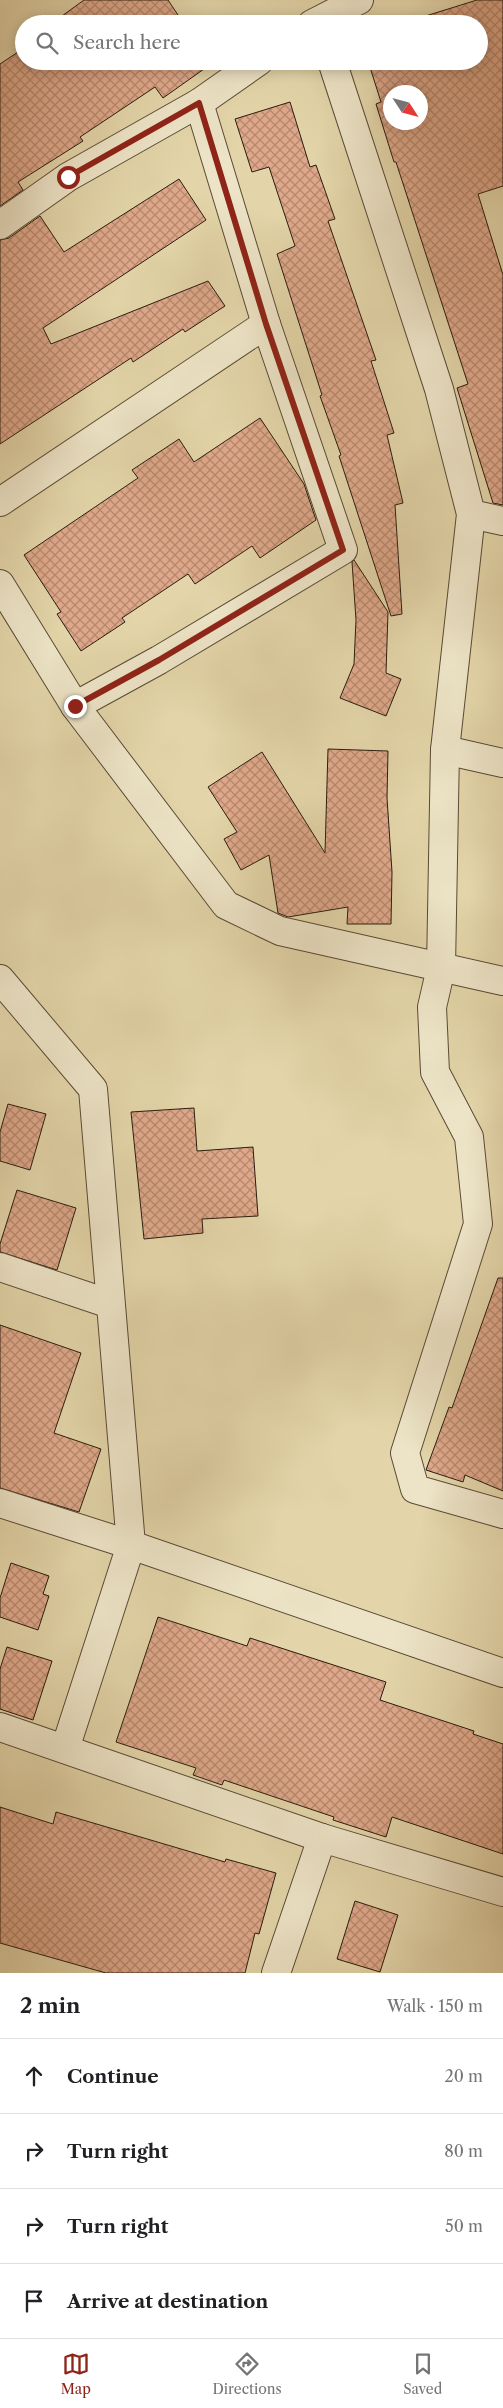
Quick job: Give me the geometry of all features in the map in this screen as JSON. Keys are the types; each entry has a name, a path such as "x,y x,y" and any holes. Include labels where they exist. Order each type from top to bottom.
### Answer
{"street":[{"path":"321,15 359,0"},
{"path":"0,225 68,177 199,103 246,70"},
{"path":"335,70 439,389 471,514 445,750 441,968 432,1007 435,1072 469,1137 478,1224 405,1453 415,1489 503,1514"},
{"path":"75,706 159,660 343,550 266,324 199,103"},
{"path":"0,502 266,324"},
{"path":"471,514 503,521"},
{"path":"0,584 75,706 226,906 280,931 503,981"},
{"path":"445,750 503,763"},
{"path":"0,979 93,1089 131,1545 66,1749"},
{"path":"0,1267 110,1304"},
{"path":"0,1503 131,1545 503,1673"},
{"path":"0,1727 322,1838 503,1892"},
{"path":"276,1973 322,1838"}],"building":[{"path":"84,0 168,0 178,15 63,15"},
{"path":"477,0 503,0 503,186 478,194 503,275 503,505 493,503 457,388 468,384 384,130 428,130 428,85 383,85 383,127 376,104 381,102 371,70 488,70 488,15 429,15"},
{"path":"15,54 15,70 203,70 163,98 155,87 80,137 83,141 18,182 23,190 0,206 0,64"},
{"path":"290,102 310,167 316,165 335,219 328,221 376,360 371,361 394,433 387,435 403,503 395,505 402,614 391,616 339,456 341,455 320,396 322,395 277,254 295,246 269,167 252,172 235,119"},
{"path":"179,179 206,220 43,328 51,344 208,281 225,306 185,332 183,329 133,362 131,358 0,444 0,240 9,238 40,216 64,252"},
{"path":"260,418 304,484 316,520 260,558 252,546 195,584 188,574 122,618 125,622 81,651 57,614 61,612 24,555 138,478 132,470 179,439 194,462"},
{"path":"354,560 388,612 386,673 401,679 386,716 340,698 354,664 356,620 352,562"},
{"path":"328,749 388,751 387,798 392,872 391,924 347,924 348,907 288,917 278,913 269,855 241,870 224,839 237,832 208,787 262,752 325,853"},
{"path":"8,1104 46,1114 30,1170 0,1161 0,1132"},
{"path":"194,1108 197,1151 253,1147 258,1216 202,1219 203,1233 144,1239 131,1112"},
{"path":"17,1190 76,1208 57,1270 0,1252 0,1244"},
{"path":"498,1278 503,1278 503,1491 465,1475 463,1482 426,1470 449,1407 452,1408"},
{"path":"0,1325 81,1353 54,1433 101,1449 79,1512 0,1488"},
{"path":"11,1563 49,1576 43,1594 49,1596 38,1630 0,1617 0,1598"},
{"path":"158,1617 247,1646 250,1638 386,1682 380,1700 474,1731 473,1734 503,1744 503,1854 392,1817 386,1837 333,1820 334,1817 224,1780 222,1785 193,1775 196,1768 116,1742"},
{"path":"7,1647 52,1661 33,1720 0,1709 0,1669"},
{"path":"0,1807 53,1824 56,1812 225,1862 226,1859 276,1873 259,1934 255,1933 245,1973 106,1973 0,1943"},
{"path":"355,1901 398,1915 380,1972 337,1959"}],"route":[{"path":"68,177 199,103 266,324 343,550 243,607 159,660 75,706"}]}
